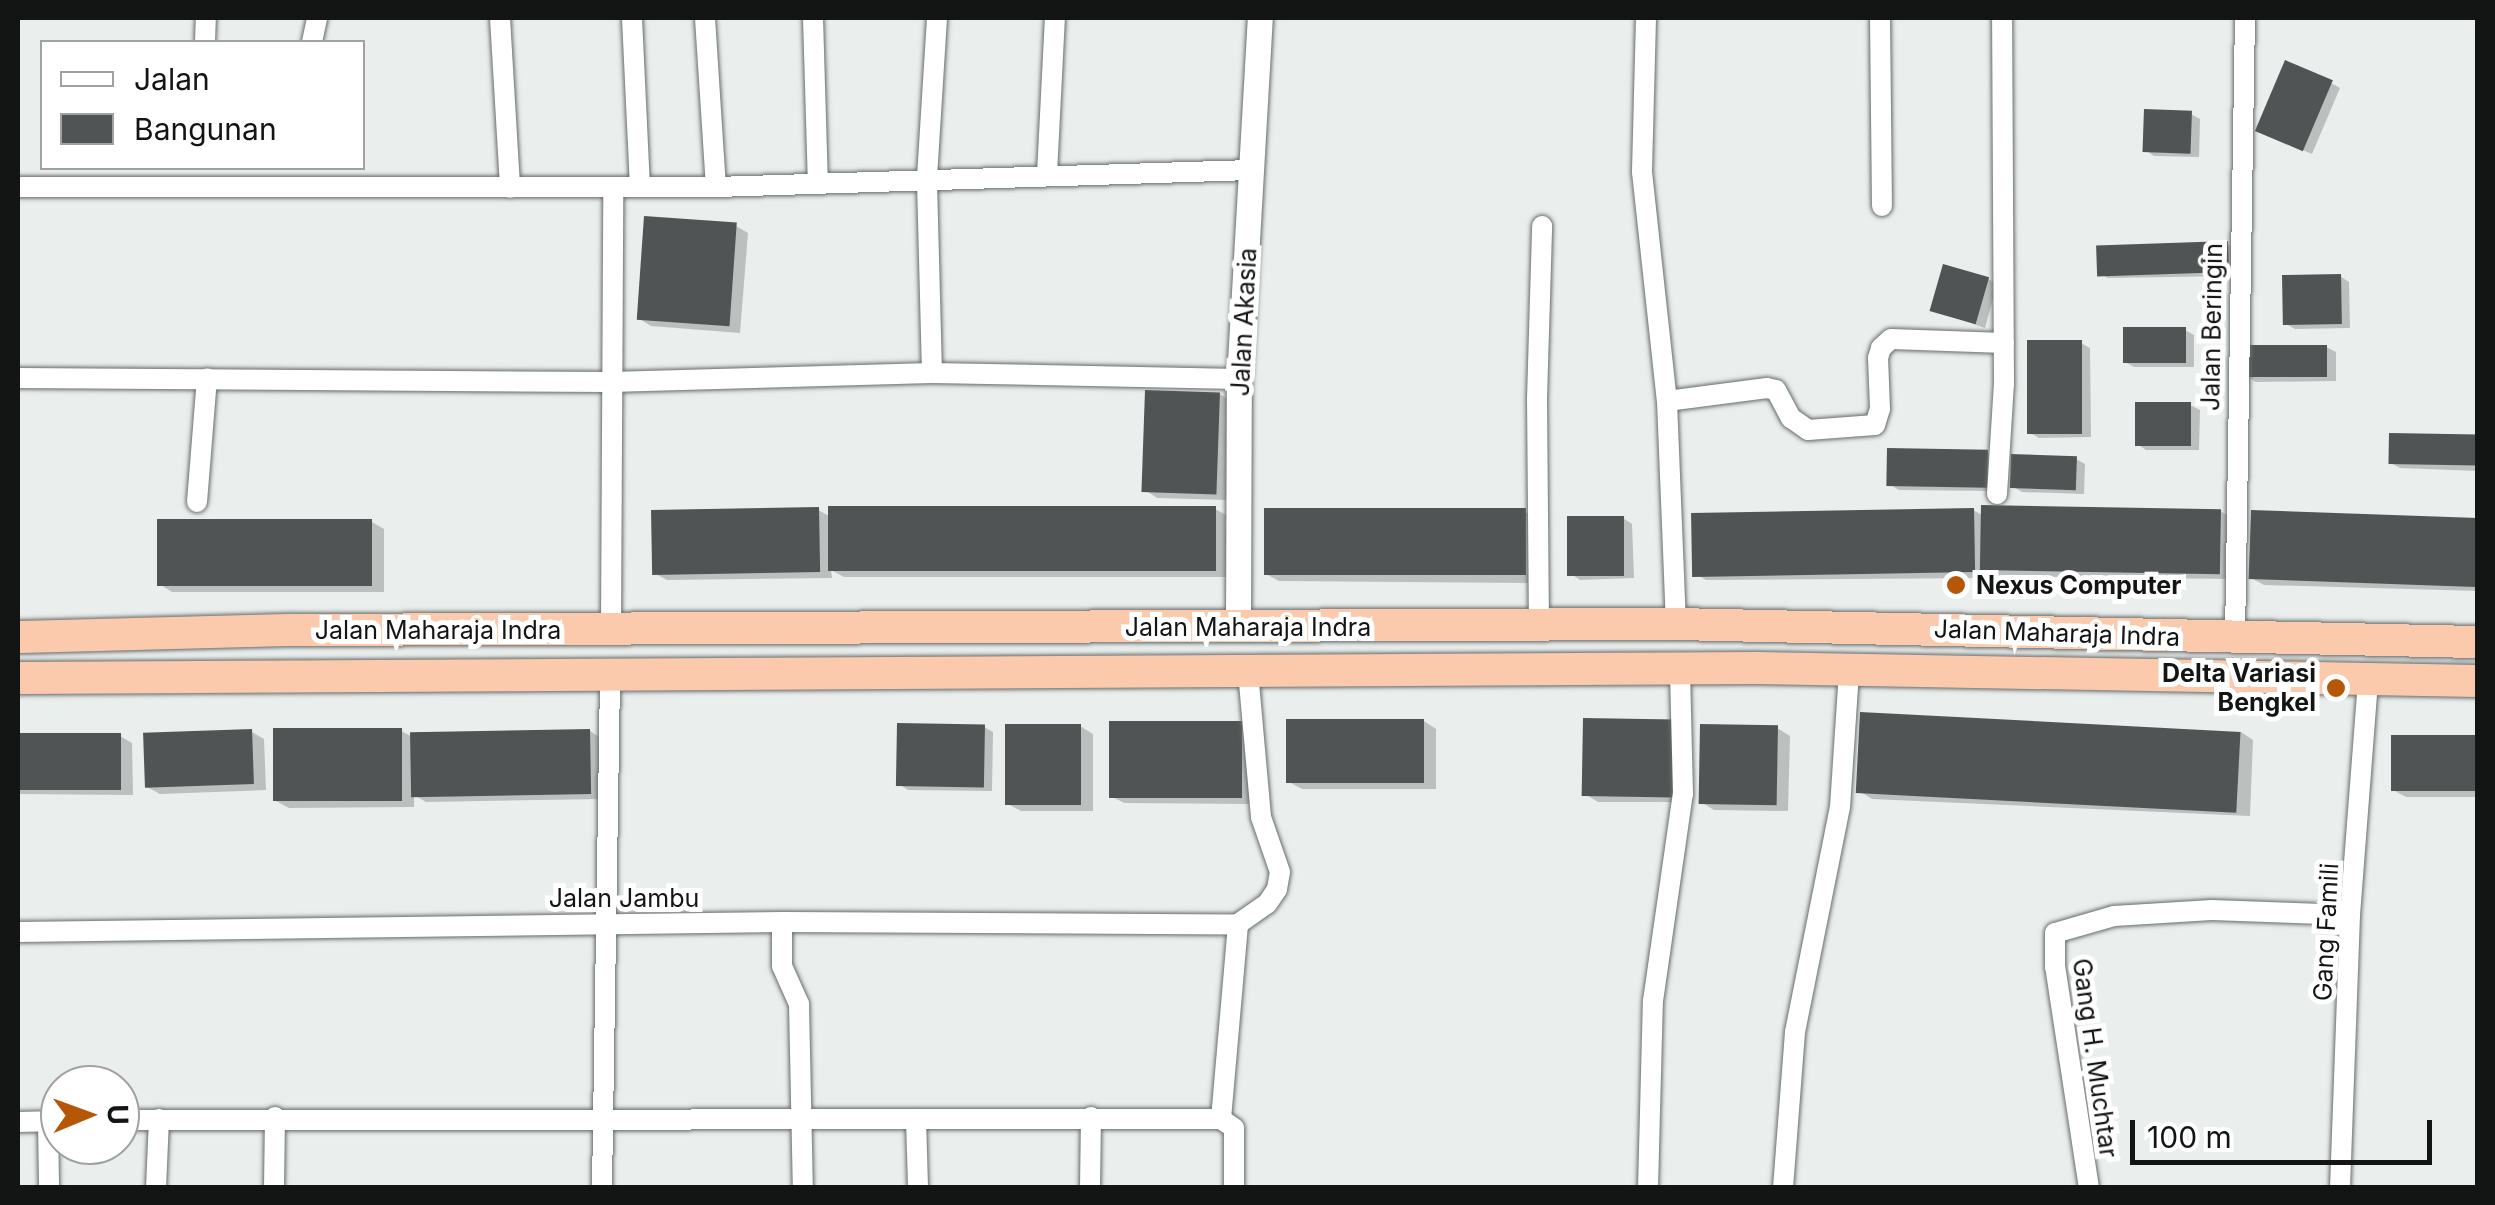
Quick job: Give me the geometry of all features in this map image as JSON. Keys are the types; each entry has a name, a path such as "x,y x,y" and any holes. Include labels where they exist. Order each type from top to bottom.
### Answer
{"highway":[{"name":"Jalan Maharaja Indra","path":"18,637 290,630 1676,624 2478,642"},
{"path":"1921,673 1922,629"},
{"path":"441,678 442,632"},
{"name":"Jalan Maharaja Indra","path":"18,678 1680,668 2478,681"}],"street":[{"path":"500,18 510,188"},
{"path":"632,18 640,186"},
{"path":"705,18 716,187"},
{"path":"813,18 818,184"},
{"path":"932,373 927,177 937,18"},
{"path":"1047,174 1055,18"},
{"name":"Jalan Akasia","path":"1238,626 1239,379 1260,18"},
{"path":"1646,18 1642,172 1667,401 1676,624"},
{"path":"1880,18 1882,206"},
{"path":"1997,494 2004,344 2002,18"},
{"name":"Jalan Beringin","path":"2235,638 2245,18"},
{"path":"18,187 321,175 510,188 716,187 927,177 1252,170"},
{"path":"611,628 613,186"},
{"path":"1539,627 1542,226"},
{"path":"1667,401 1767,388 1776,390 1791,418 1808,430 1875,425 1880,410 1878,358 1881,348 1891,340 2004,344"},
{"path":"18,378 610,382 932,373 1239,379"},
{"path":"197,502 207,378"},
{"path":"1648,1188 1653,1001 1682,794 1680,668"},
{"path":"1221,1119 1234,925 1267,904 1277,889 1280,872 1261,817 1248,670"},
{"path":"1783,1188 1794,1032 1840,807 1848,670"},
{"path":"602,1188 610,676"},
{"name":"Gang Famili","path":"2340,1188 2350,915 2368,679"},
{"name":"Gang H. Muchtar","path":"2089,1188 2056,967 2055,932 2114,916 2192,911 2350,915"},
{"path":"782,922 782,966 798,1004 803,1188"},
{"name":"Jalan Jambu","path":"18,932 782,922 1234,925"},
{"path":"274,1188 275,1117"},
{"path":"1090,1188 1091,1118"},
{"path":"140,1119 1221,1119 1234,1128 1234,1188"},
{"path":"156,1188 159,1119"},
{"path":"916,1119 918,1188"}],"building":[{"path":"2285,60 2333,80 2303,151 2255,131"},
{"path":"2144,109 2192,111 2190,154 2142,152"},
{"path":"644,216 737,222 730,326 637,320"},
{"path":"2228,241 2229,272 2097,277 2096,246"},
{"path":"1943,264 1989,277 1976,324 1929,311"},
{"path":"2341,274 2342,324 2283,325 2282,275"},
{"path":"2123,327 2186,327 2186,363 2123,363"},
{"path":"2027,340 2082,340 2082,434 2027,434"},
{"path":"2244,345 2327,345 2327,377 2244,377"},
{"path":"1145,390 1220,393 1216,495 1141,492"},
{"path":"2135,402 2191,402 2191,446 2135,446"},
{"path":"2389,433 2478,435 2477,466 2388,464"},
{"path":"1887,448 1988,450 1987,488 1886,486"},
{"path":"2011,454 2077,456 2076,490 2010,488"},
{"path":"1981,505 2221,509 2220,574 1980,570"},
{"path":"828,506 1216,506 1216,571 828,571"},
{"path":"819,507 820,572 652,575 651,510"},
{"path":"1264,508 1526,508 1526,575 1264,575"},
{"path":"1974,508 1975,572 1692,577 1691,513"},
{"path":"2251,510 2478,518 2475,587 2249,579"},
{"path":"1567,516 1624,516 1624,576 1567,576"},
{"path":"157,519 372,519 372,586 157,586"},
{"path":"1860,712 2240,732 2236,813 1856,793"},
{"path":"1583,718 1675,720 1674,798 1582,796"},
{"path":"1286,719 1424,719 1424,783 1286,783"},
{"path":"1109,721 1242,721 1242,798 1109,798"},
{"path":"897,723 985,725 984,788 896,786"},
{"path":"1005,724 1081,724 1081,805 1005,805"},
{"path":"1700,724 1778,725 1777,805 1699,804"},
{"path":"273,728 402,728 402,801 273,801"},
{"path":"252,729 254,784 145,788 143,733"},
{"path":"590,729 591,794 411,797 410,732"},
{"path":"18,733 121,733 121,790 18,790"},
{"path":"2391,735 2478,735 2478,791 2391,791"}],"place":[{"name":"Nexus Computer","path":"1956,585"},
{"name":"Delta Variasi Bengkel","path":"2336,688"}]}
